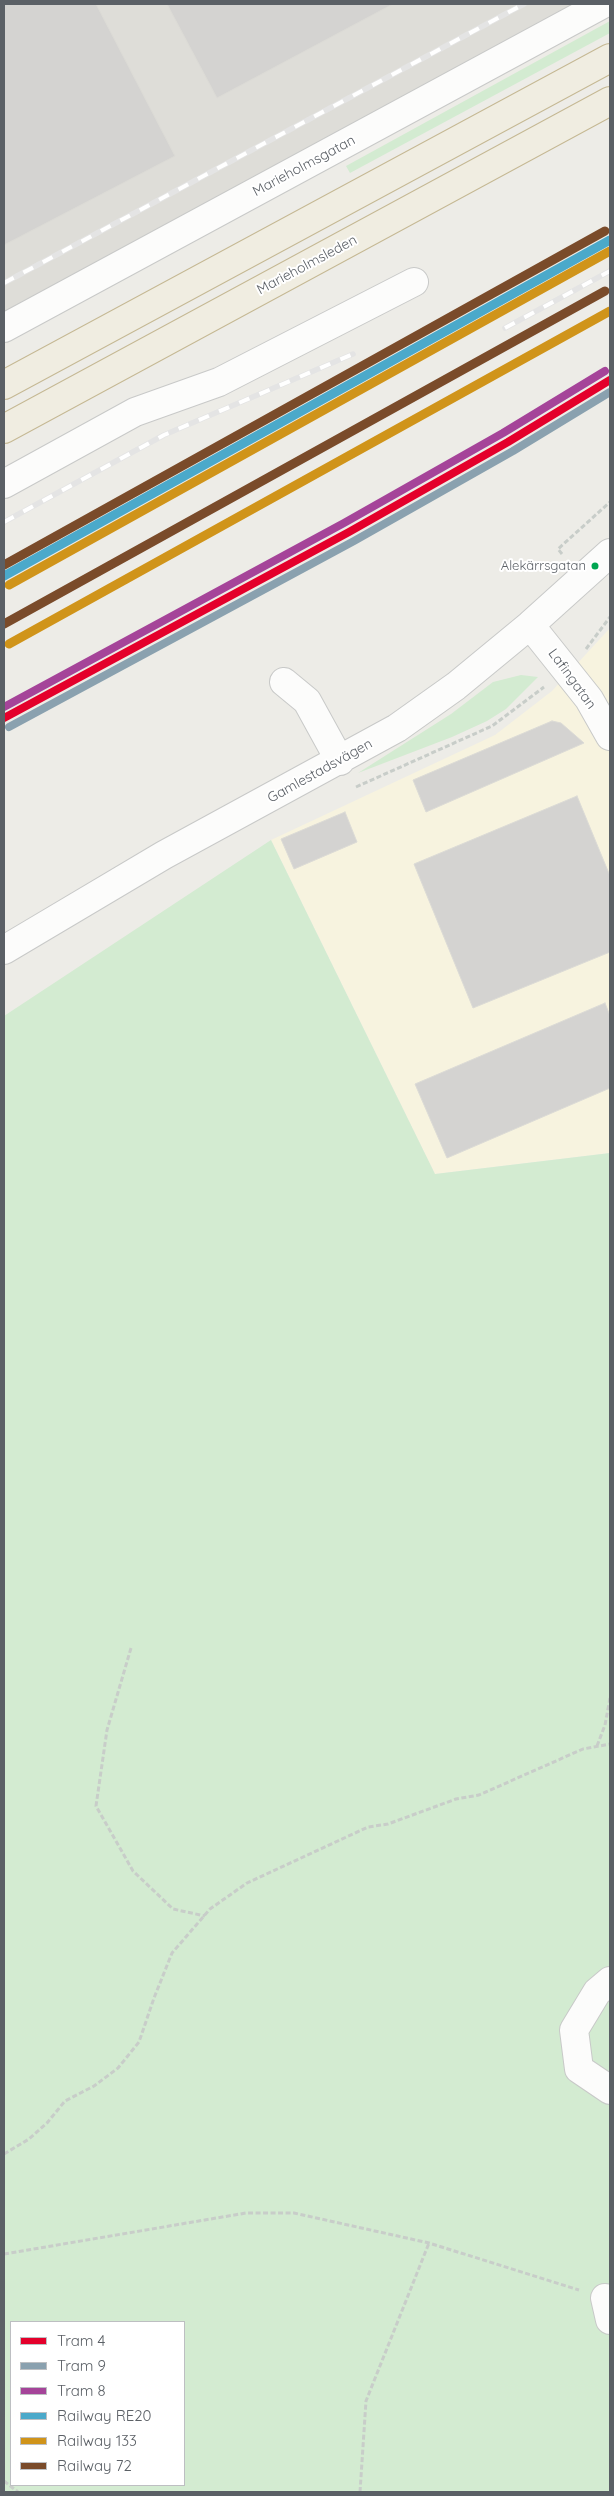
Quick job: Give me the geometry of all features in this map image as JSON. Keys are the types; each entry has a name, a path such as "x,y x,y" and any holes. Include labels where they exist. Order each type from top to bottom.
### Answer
{"highway":[{"path":"4,385 610,58"},
{"name":"Marieholmsleden","path":"4,429 610,100"}],"street":[{"name":"Marieholmsgatan","path":"4,328 603,4"},
{"path":"4,484 134,412 219,382 414,282"},
{"name":"Gamlestadsvägen","path":"4,950 164,855 340,761 404,723 456,686 530,625 610,553"},
{"name":"Lafingatan","path":"530,625 589,699 610,736"},
{"path":"284,682 306,701 340,761"},
{"path":"610,1980 597,1992 574,2030 579,2070 610,2090"}],"path":[{"path":"562,554 558,550 610,502"},
{"path":"131,1648 107,1730 96,1806 133,1871 173,1909 205,1916"},
{"path":"597,1746 605,1725 610,1698"},
{"path":"4,2154 29,2139 47,2123 65,2101 94,2086 118,2068 140,2042 154,1998 172,1953 205,1916 247,1883 368,1827 388,1824 456,1799 479,1795 584,1749 610,1744"},
{"path":"4,2254 246,2213 294,2213 429,2243 607,2309"},
{"path":"360,2492 366,2401 429,2243"}],"shaded area":[{"path":"4,4 585,4 4,317"},
{"path":"610,628 610,1153 435,1174 271,840 495,735 552,691"}],"green space":[{"path":"610,21 610,33 350,173 346,166"},
{"path":"521,675 538,677 506,709 487,721 452,737 358,773 451,714 493,682"},
{"path":"271,840 435,1174 610,1153 610,2492 4,2492 4,1016"}],"building":[{"path":"4,4 96,4 175,156 4,245"},
{"path":"167,4 393,4 217,98"},
{"path":"552,721 561,723 584,743 426,812 413,780"},
{"path":"577,796 610,876 610,952 473,1008 414,864"},
{"path":"345,812 357,842 294,869 281,839"},
{"path":"605,1003 610,1016 610,1088 447,1158 415,1084"}],"railway":[{"path":"4,283 524,4"},
{"path":"505,328 610,271"},
{"path":"4,522 164,435 353,354"}],"tram line":[{"name":"8","path":"4,707 344,523 503,433 605,371"},
{"name":"4","path":"4,718 349,532 508,442 610,380"},
{"name":"9","path":"9,727 354,541 513,451 610,392"}],"rail line":[{"name":"72","path":"4,565 605,231"},
{"name":"RE20","path":"4,576 610,240"},
{"name":"133","path":"9,585 610,251"},
{"name":"72","path":"4,624 605,291"},
{"name":"133","path":"9,644 610,311"}],"place":[{"name":"Alekärrsgatan","path":"595,566"}]}
